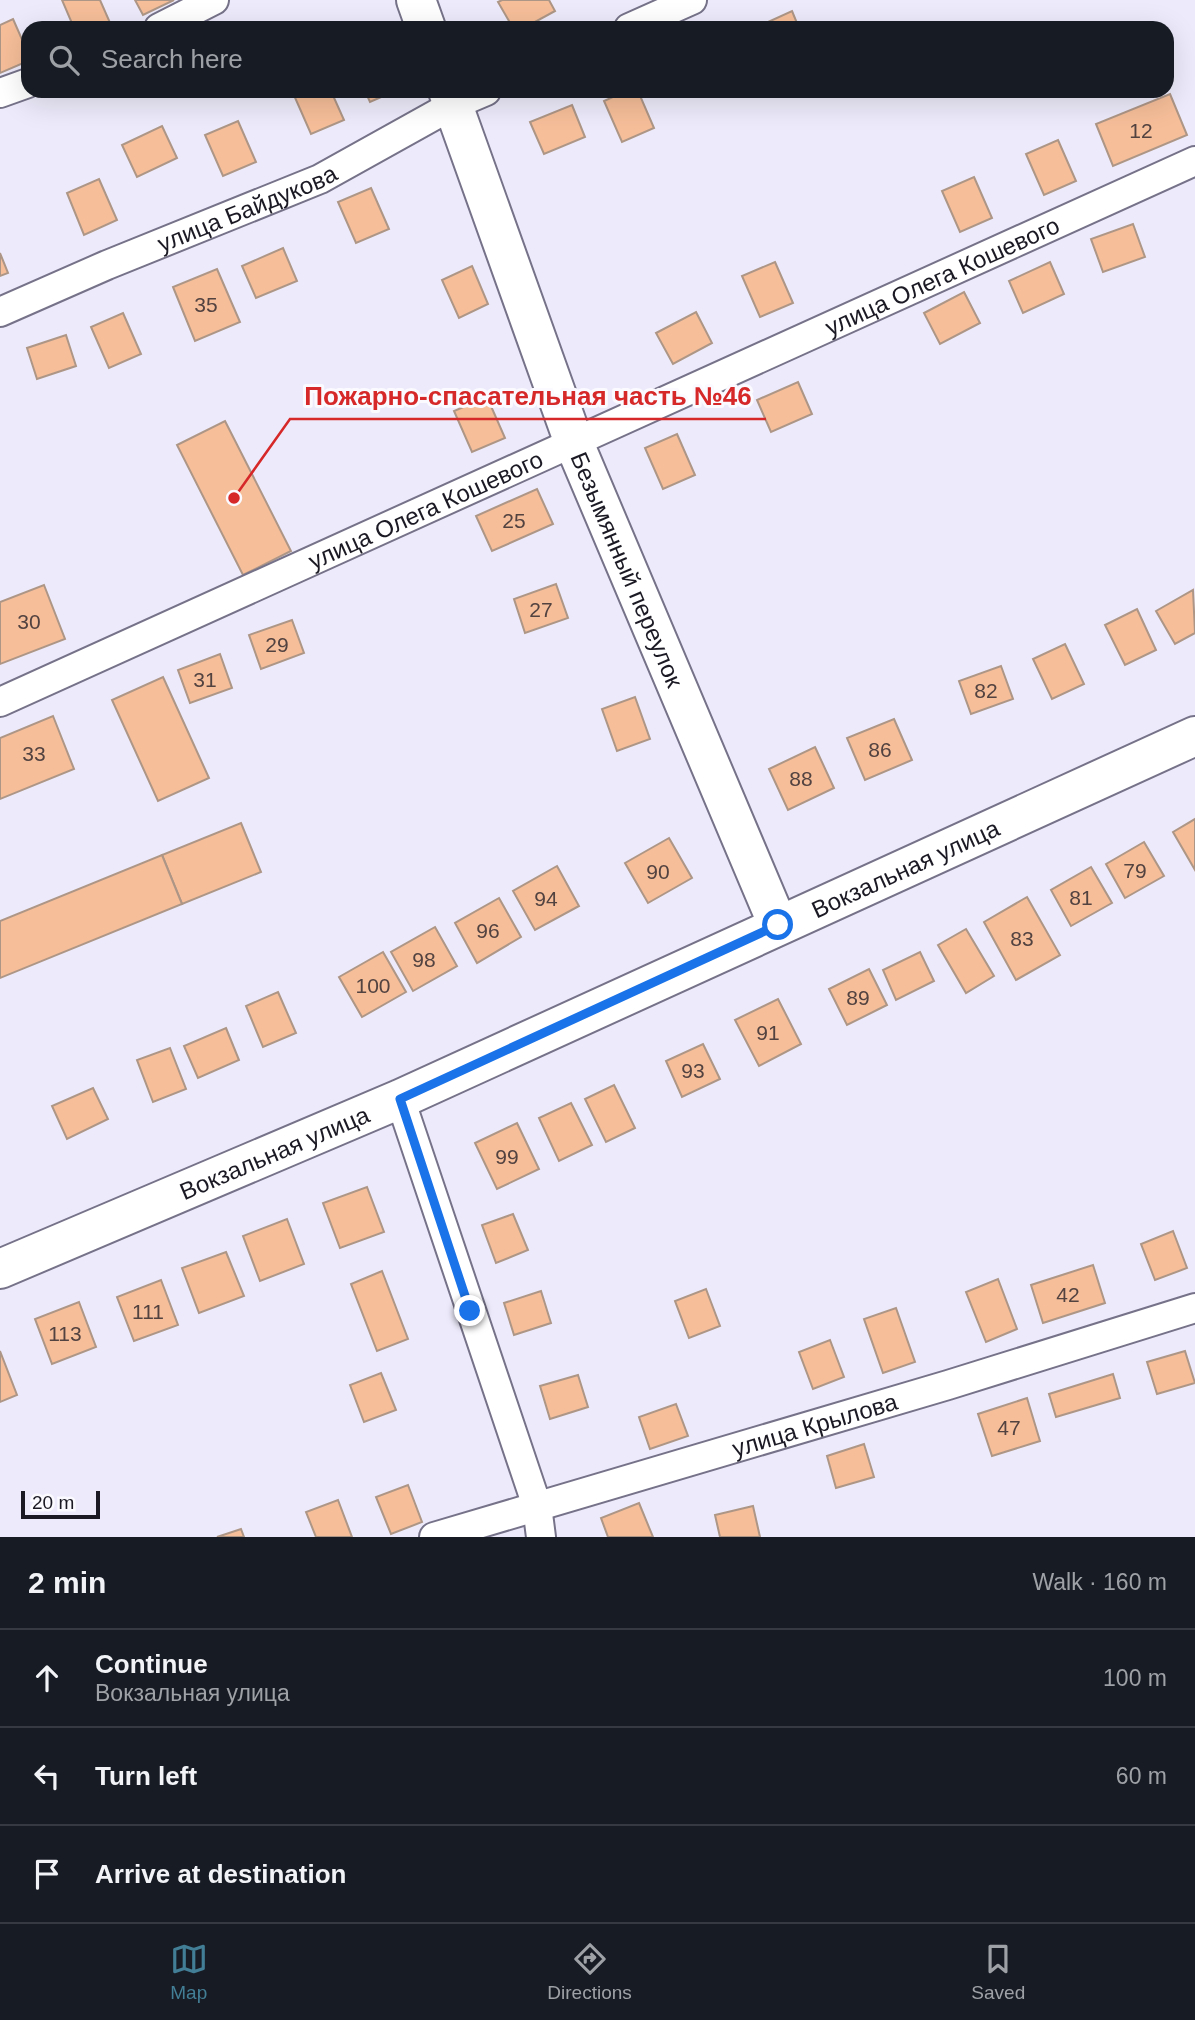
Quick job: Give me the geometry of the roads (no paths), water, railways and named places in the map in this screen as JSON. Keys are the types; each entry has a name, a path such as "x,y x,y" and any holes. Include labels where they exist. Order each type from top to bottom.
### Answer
{"street":[{"path":"173,21 214,0"},
{"path":"416,0 424,21"},
{"path":"645,21 692,0"},
{"path":"0,93 21,86"},
{"name":"улица Байдукова","path":"0,312 107,265 320,179 460,98"},
{"name":"Безымянный переулок","path":"464,98 574,443 778,925"},
{"name":"улица Олега Кошевого","path":"0,702 1195,160"},
{"name":"Вокзальная улица","path":"0,1269 400,1099 1195,736"},
{"path":"400,1099 537,1506 541,1537"},
{"name":"улица Крылова","path":"434,1537 934,1389 1195,1308"}],"place":[{"name":"Пожарно-спасательная часть №46","path":"234,498"}]}
